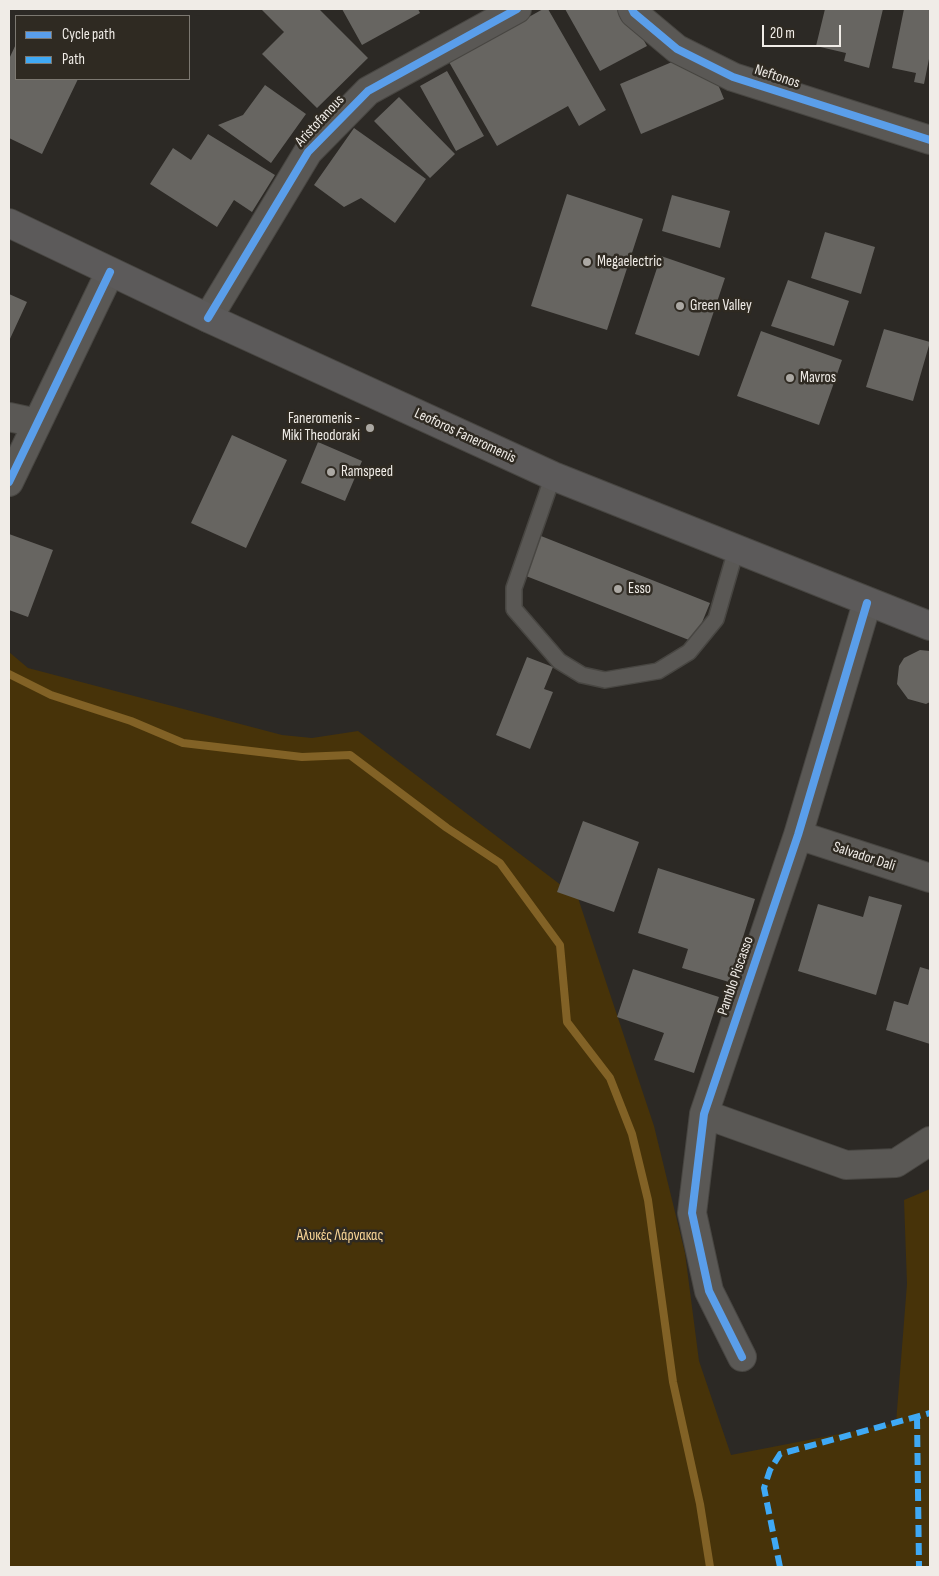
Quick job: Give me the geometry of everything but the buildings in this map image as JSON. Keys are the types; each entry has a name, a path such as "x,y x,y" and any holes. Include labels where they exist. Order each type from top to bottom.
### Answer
{"main road":[{"name":"Leoforos Faneromenis","path":"9,223 208,318 553,476 867,603 930,626"}],"street":[{"name":"Aristofanous","path":"208,318 308,152 368,91 516,9"},
{"name":"Neftonos","path":"632,9 634,13 677,49 733,77 930,140"},
{"path":"9,482 110,272"},
{"path":"9,417 38,423"},
{"name":"Pamblo Piscasso","path":"742,1357 709,1291 692,1213 704,1114 798,835 867,603"},
{"name":"Salvador Dali","path":"798,835 930,878"},
{"path":"704,1114 846,1165 896,1163 930,1141"}],"lane":[{"path":"553,476 514,588 514,609 560,661 582,675 605,680 658,671 689,652 716,619 736,550"}],"green space":[{"name":"Αλυκές Λάρνακας","path":"9,652 28,668 282,735 312,738 358,731 578,898 654,1126 685,1253 699,1361 731,1455 896,1423 907,1284 904,1200 930,1189 930,1567 9,1567"}],"waterway":[{"path":"9,674 51,695 131,721 183,743 302,757 350,755 447,828 500,863 560,945 567,1022 610,1078 632,1134 648,1200 673,1382 700,1504 710,1567"}],"marked path":[{"path":"780,1567 764,1488 770,1470 780,1454 930,1413"},
{"path":"917,1417 919,1567"}],"cycle path":[{"path":"208,318 308,152 368,91 517,9"},
{"path":"632,9 634,13 677,49 733,77 930,140"},
{"path":"9,482 110,272"},
{"path":"742,1357 709,1291 692,1213 704,1114 798,835 867,603"}],"place":[{"name":"Megaelectric","path":"587,262"},
{"name":"Green Valley","path":"680,306"},
{"name":"Mavros","path":"790,378"},
{"name":"Faneromenis - Miki Theodoraki","path":"370,428"},
{"name":"Ramspeed","path":"331,472"},
{"name":"Esso","path":"618,589"}]}
